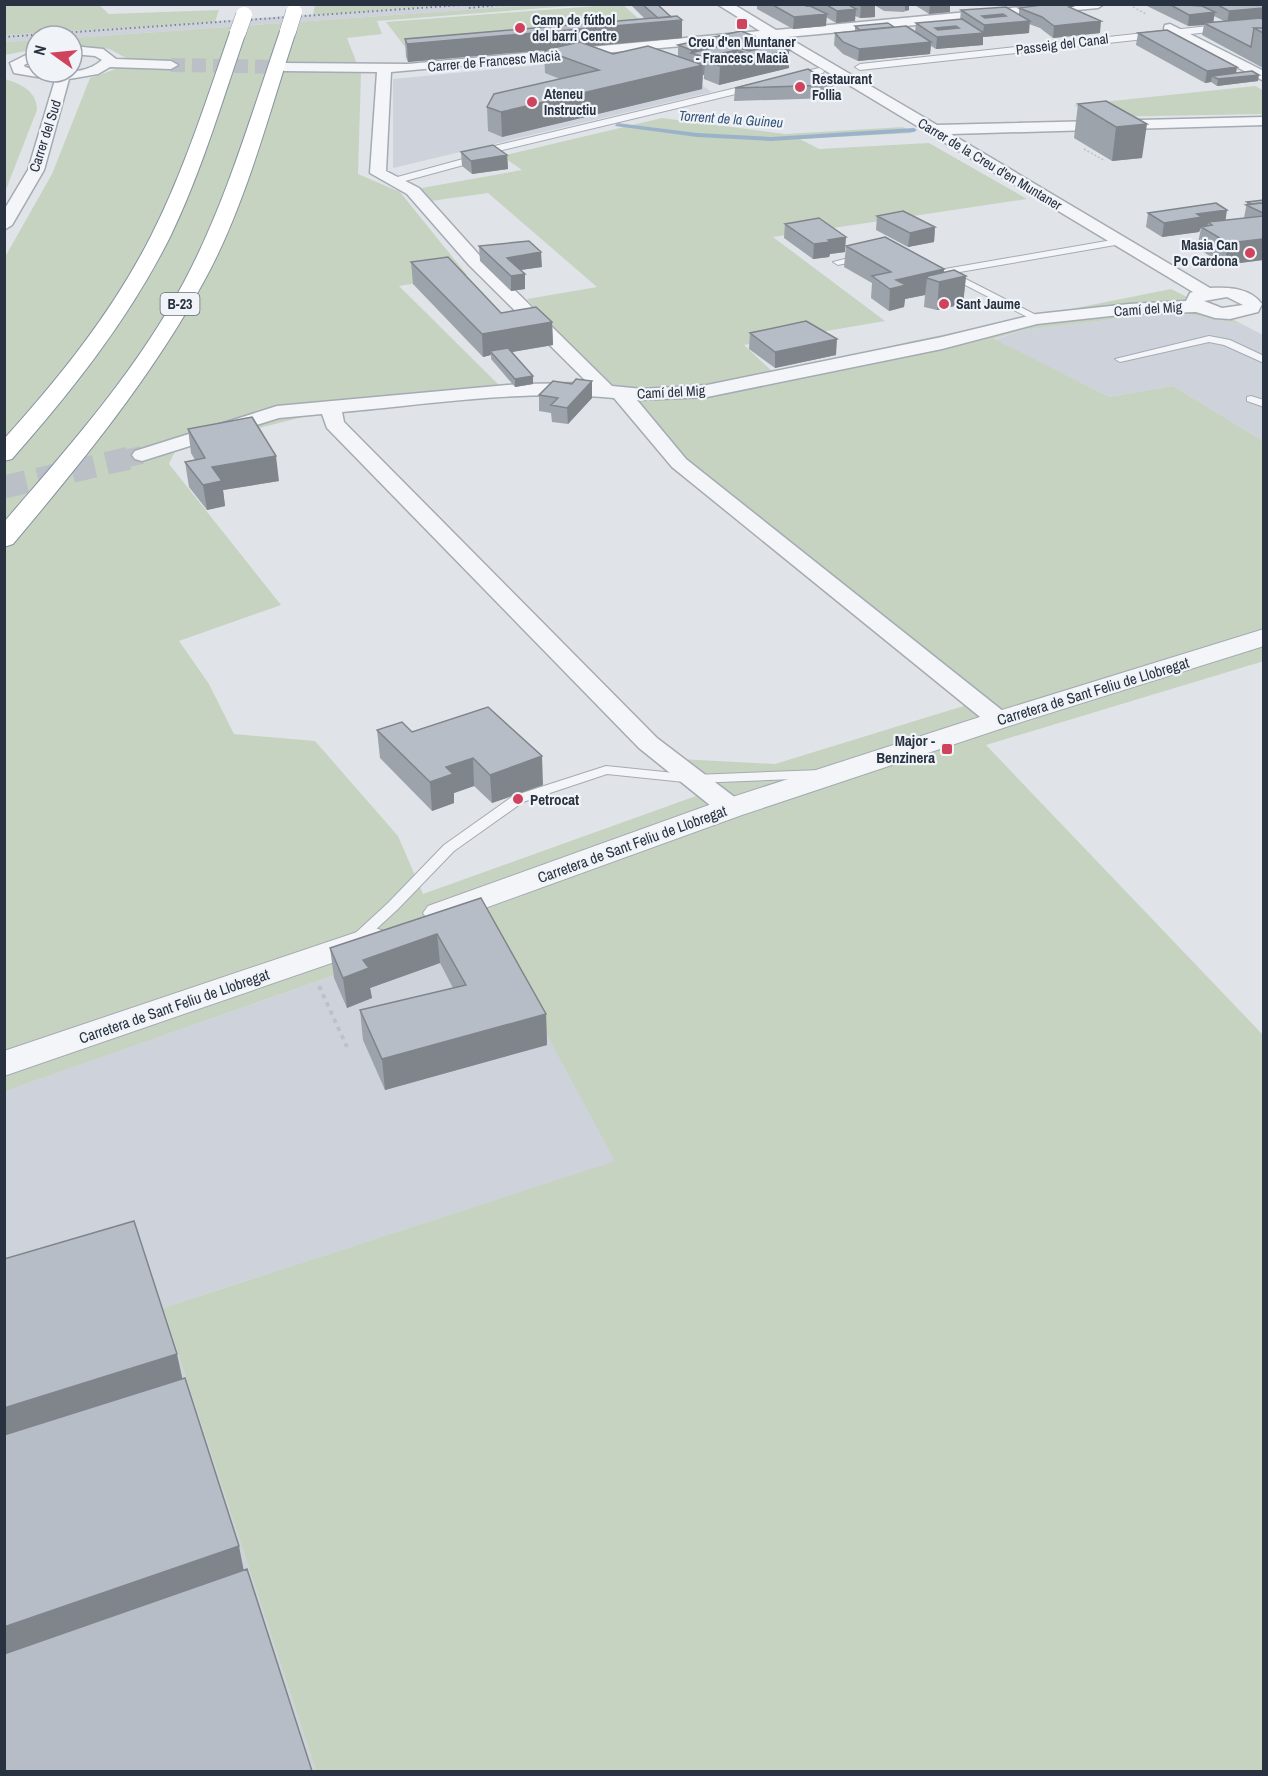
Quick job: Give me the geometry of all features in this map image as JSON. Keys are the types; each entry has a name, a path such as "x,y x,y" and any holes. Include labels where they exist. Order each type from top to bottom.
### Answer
{"highway":[{"name":"B-23","path":"4,539 81,448 147,358 194,282 230,202 292,16"},
{"path":"4,454 76,367 125,298 175,205 196,154 243,17"}],"street":[{"name":"Carrer de la Creu d'en Muntaner","path":"723,4 1118,242 1203,299"},
{"name":"Carrer de la Creu d'en Muntaner","path":"739,4 776,26 778,29 774,35"},
{"name":"Carrer de Francesc Macià","path":"284,67 384,69 510,60 1098,4"},
{"name":"Passeig del Canal","path":"860,67 1173,29 1263,23"},
{"path":"1173,29 1263,77"},
{"path":"84,52 103,54 109,58 109,63"},
{"path":"4,60 24,59"},
{"path":"19,61 16,65 24,72"},
{"path":"84,72 109,63 171,64"},
{"path":"384,69 378,173 412,191 474,261 614,393 679,463 999,720"},
{"path":"394,181 478,158 486,151 819,71"},
{"name":"Carrer del Sud","path":"4,225 36,170 61,84"},
{"path":"933,130 1263,121"},
{"path":"1203,299 1222,313 1253,302 1263,322"},
{"name":"Camí del Mig","path":"142,455 277,412 519,390 575,388 614,393 707,391 942,343 1037,319 1203,299"},
{"path":"331,407 334,424 473,568 648,743 731,808"},
{"name":"Carretera de Sant Feliu de Llobregat","path":"4,1064 348,947 731,808 1263,637"}],"lane":[{"path":"1037,319 940,271 1118,242"},
{"path":"838,262 874,255"},
{"path":"1120,359 1209,339 1227,342 1263,360"},
{"path":"1251,399 1263,404"},
{"path":"348,947 393,906 449,848 518,799 606,770 694,779 836,774"}],"path":[{"path":"307,961 347,1047"}],"shaded area":[{"path":"452,5 535,5 84,37 84,30"},
{"path":"24,34 24,41 5,42 5,35"},
{"name":"Ateneu Instructiu","path":"653,54 712,92 393,168 393,79"},
{"path":"1175,312 1242,324 1263,335 1263,441 1173,386 1109,397 994,340 1023,330"},
{"path":"487,922 616,1161 163,1308 316,1771 5,1771 4,1091"}],"green space":[{"path":"315,4 452,5 313,15"},
{"name":"Camp de fútbol del barri Centre","path":"622,4 657,35 412,56 386,22"},
{"path":"5,5 99,5 109,14 219,10 215,22 84,30 84,24 24,24 24,34 5,35"},
{"path":"535,5 584,5 377,21 382,34 347,38 361,74 358,174 400,192 467,275 399,286 502,388 607,383 527,299 597,287 488,193 431,201 416,189 522,170 502,156 662,118 785,134 903,127 912,133 800,139 819,149 929,143 1027,199 773,237 885,321 744,345 775,374 912,341 1171,289 1242,324 1175,312 1023,330 994,339 1109,397 1173,386 1263,441 1264,661 986,745 1263,1035 1263,1771 316,1771 163,1308 615,1161 486,922 5,1091 5,257 52,174 90,78 113,70 128,59 109,49 84,46 84,37","holes":["577,392 620,401 670,460 970,704 775,764 679,759 659,766 696,796 423,894 398,836 315,741 234,734 209,684 179,641 281,605 169,464 176,449 307,416 345,410"]},
{"path":"24,41 24,51 5,55 5,42"},
{"path":"5,79 27,89 34,98 37,110 5,192"},
{"path":"1255,86 1263,90 1263,114 1095,117 1074,105"}],"building":[{"path":"642,4 657,4 671,17 658,18"},
{"path":"771,4 804,4 827,14 794,17"},
{"path":"825,4 847,4 856,9 837,11"},
{"path":"857,4 875,4 875,5 861,6"},
{"path":"1069,4 1073,6 1069,7 1101,21 1054,26 1042,17 1019,8"},
{"path":"1169,4 1202,6 1215,12 1189,15"},
{"path":"1216,4 1263,4 1263,8 1229,11"},
{"path":"1006,7 1030,21 984,25 961,10","holes":["1003,14 1006,16 985,18 982,16"]},
{"path":"677,16 682,20 407,44 405,39"},
{"path":"1261,18 1263,28 1254,28 1251,47 1204,23"},
{"path":"962,19 984,33 937,37 916,23","holes":["956,26 959,28 938,30 935,28"]},
{"path":"888,23 894,27 860,30 855,26"},
{"path":"906,26 931,42 859,49 843,42 835,33"},
{"path":"1167,30 1237,67 1207,71 1138,33"},
{"path":"741,31 754,36 728,42 742,42 754,46 743,49 749,51 774,45 789,50 720,66 705,61 743,52 737,50 704,57 691,53 716,47 711,45 691,50 678,45"},
{"path":"580,42 613,54 648,46 703,65 501,112 487,107 494,94 599,70 544,50"},
{"path":"808,69 833,85 735,88"},
{"path":"1252,71 1259,75 1218,79 1212,76"},
{"path":"1106,101 1147,124 1116,127 1078,104"},
{"path":"493,145 507,155 471,161 461,152"},
{"path":"1263,200 1263,204 1247,202"},
{"path":"1216,203 1227,210 1197,214 1202,217 1164,223 1148,213"},
{"path":"1261,203 1263,213 1246,205"},
{"path":"903,211 935,227 910,233 877,216"},
{"path":"1263,216 1263,239 1228,243 1201,227 1212,225 1208,222"},
{"path":"819,218 846,237 814,244 785,224"},
{"path":"885,237 944,269 896,280 906,285 890,289 872,276 891,272 846,246"},
{"path":"529,241 541,252 507,258 525,274 511,276 479,246"},
{"path":"448,257 501,313 536,307 552,322 482,334 411,262"},
{"path":"954,270 966,276 939,282 927,278 928,276"},
{"path":"806,321 837,339 775,352 750,333"},
{"path":"508,348 533,376 515,379 490,351"},
{"path":"576,379 592,381 567,408 551,405 558,398 539,395 553,381 572,384"},
{"path":"252,417 276,456 212,467 222,481 203,485 185,462 205,458 188,429"},
{"path":"488,707 542,756 490,775 473,758 446,767 453,774 430,782 377,730 402,722 412,732"},
{"path":"481,898 546,1014 382,1059 360,1010 466,985 437,934 363,960 369,968 343,978 330,948"},
{"path":"134,1221 177,1354 4,1408 4,1259"},
{"path":"185,1378 239,1546 4,1627 4,1435"},
{"path":"247,1569 312,1771 4,1772 4,1654"}],"waterway":[{"name":"Torrent de la Guineu","path":"617,125 697,135 771,139 914,130"}],"tunnel":[{"path":"171,65 284,67"},
{"path":"128,458 142,455"},
{"path":"4,487 134,457"}],"railway":[{"path":"4,37 476,4"},
{"path":"469,8 508,4"}],"place":[{"name":"Creu d'en Muntaner - Francesc Macià","path":"742,24"},
{"name":"Camp de fútbol del barri Centre","path":"520,28"},
{"name":"Restaurant Follia","path":"800,87"},
{"name":"Ateneu Instructiu","path":"532,102"},
{"name":"Masia Can Po Cardona","path":"1250,253"},
{"name":"Sant Jaume","path":"944,304"},
{"name":"Major - Benzinera","path":"947,749"},
{"name":"Petrocat","path":"518,799"}]}
